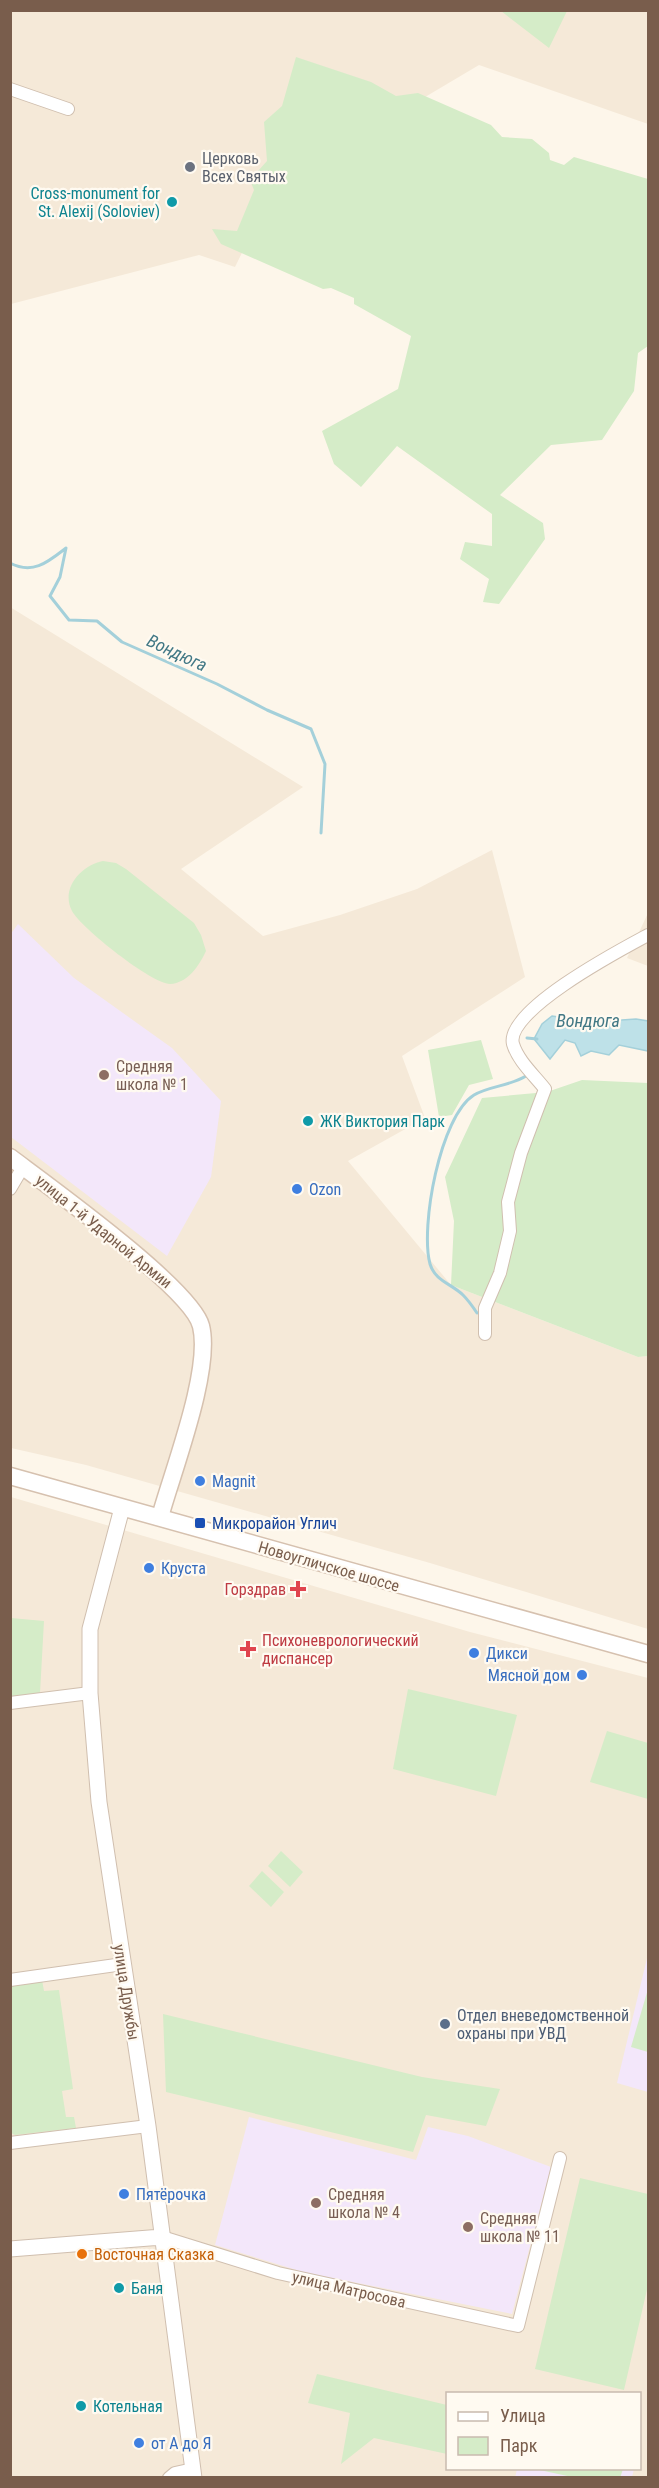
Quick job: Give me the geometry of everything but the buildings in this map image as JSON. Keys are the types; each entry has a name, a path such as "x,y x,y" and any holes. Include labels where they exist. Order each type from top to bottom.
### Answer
{"main road":[{"name":"улица 1-й Ударной Армии","path":"17,1162 168,1281 195,1311 201,1324 201,1376 160,1517"},
{"name":"Новоугличское шоссе","path":"10,1476 648,1654"}],"street":[{"path":"10,89 68,109"},
{"path":"485,1334 485,1308 500,1273 510,1232 508,1202 521,1154 545,1089 524,1063 513,1044 516,1028 519,1022 578,975 648,936"},
{"path":"10,1189 17,1162"},
{"name":"улица Дружбы","path":"122,1508 90,1629 90,1693 99,1802 148,2126 194,2473"},
{"path":"10,1703 90,1693"},
{"path":"10,1980 123,1964"},
{"path":"10,2143 148,2126"},
{"name":"улица Матросова","path":"10,2249 162,2237 278,2273 518,2326 560,2158"},
{"path":"169,2478 175,2473 194,2473"}],"shaded area":[{"path":"11,11 648,11 648,124 479,65 415,103 264,208 235,267 199,255 11,304"},
{"path":"10,607 303,787 181,869 263,936 340,915 417,889 492,850 525,977 402,1056 425,1118 348,1161 451,1285 638,1357 648,1356 648,1629 430,1563 86,1465 11,1448"},
{"path":"648,913 648,966 627,958"},
{"name":"Средняя школа № 1","path":"18,924 74,978 172,1048 221,1101 211,1177 167,1256 11,1137 10,935"},
{"path":"11,1497 470,1632 648,1678 648,2477 11,2478"},
{"path":"648,1954 648,2092 617,2083"},
{"path":"249,2117 416,2160 428,2127 468,2136 551,2167 512,2314 303,2272 215,2245"},
{"path":"517,2470 634,2470 632,2477 515,2478"}],"green space":[{"path":"501,11 567,11 549,48"},
{"path":"296,57 371,82 396,96 418,93 491,125 502,137 532,139 549,153 550,160 564,165 574,157 648,179 648,346 638,353 634,391 602,440 551,445 500,495 543,523 545,539 499,604 483,602 489,579 460,559 465,542 492,546 492,514 397,446 361,487 334,464 322,431 398,389 411,336 354,304 354,298 331,288 323,289 221,244 212,229 237,231 254,190 250,180 267,161 264,122 282,106"},
{"path":"103,861 116,863 126,869 194,923 206,951 196,968 182,981 170,984 148,975 102,942 72,911 69,894 75,879 88,867"},
{"path":"481,1040 493,1079 469,1085 452,1115 439,1117 428,1050"},
{"path":"582,1080 648,1083 648,1356 638,1357 451,1285 454,1221 445,1177 482,1098 547,1092"},
{"path":"11,1618 44,1621 40,1693 11,1697"},
{"path":"408,1689 517,1715 496,1796 393,1769"},
{"path":"607,1731 648,1743 648,1799 590,1782"},
{"path":"281,1851 303,1872 290,1887 268,1866"},
{"path":"262,1871 284,1892 271,1907 249,1886"},
{"path":"42,1980 44,1991 59,1990 73,2089 62,2091 66,2117 74,2117 76,2128 15,2135 11,2133 10,1984"},
{"path":"648,1989 648,2052 631,2047"},
{"path":"163,2014 422,2077 500,2089 486,2126 426,2115 413,2152 166,2092"},
{"path":"580,2178 648,2194 648,2285 624,2390 535,2369"},
{"path":"317,2374 446,2405 446,2454 374,2438 341,2464 350,2413 308,2403"},
{"path":"540,2470 623,2470 620,2478 572,2477"}],"water":[{"path":"552,1016 593,1022 636,1019 648,1021 648,1051 619,1045 609,1055 591,1051 581,1056 575,1043 565,1040 550,1059 534,1039 542,1024"}],"waterway":[{"name":"Вондюга","path":"10,563 26,568 33,567 46,562 66,548 60,577 50,596 69,620 97,621 122,642 311,729 325,764 321,833"},
{"name":"Вондюга","path":"527,1038 537,1039"},
{"path":"477,1313 459,1291 432,1270 430,1264 428,1225 436,1174 442,1148 451,1125 462,1107 480,1092 526,1076"}],"place":[{"name":"Церковь Всех Святых","path":"190,167"},
{"name":"Cross-monument for St. Alexij (Soloviev)","path":"172,202"},
{"name":"Средняя школа № 1","path":"104,1075"},
{"name":"ЖК Виктория Парк","path":"308,1121"},
{"name":"Ozon","path":"297,1189"},
{"name":"Magnit","path":"200,1481"},
{"name":"Микрорайон Углич","path":"200,1523"},
{"name":"Круста","path":"149,1568"},
{"name":"Горздрав","path":"298,1589"},
{"name":"Психоневрологический диспансер","path":"248,1649"},
{"name":"Дикси","path":"474,1653"},
{"name":"Мясной дом","path":"582,1675"},
{"name":"Отдел вневедомственной охраны при УВД","path":"445,2024"},
{"name":"Пятёрочка","path":"124,2194"},
{"name":"Средняя школа № 4","path":"316,2203"},
{"name":"Средняя школа № 11","path":"468,2227"},
{"name":"Восточная Сказка","path":"82,2254"},
{"name":"Баня","path":"119,2288"},
{"name":"Котельная","path":"81,2406"},
{"name":"от А до Я","path":"139,2443"}]}
